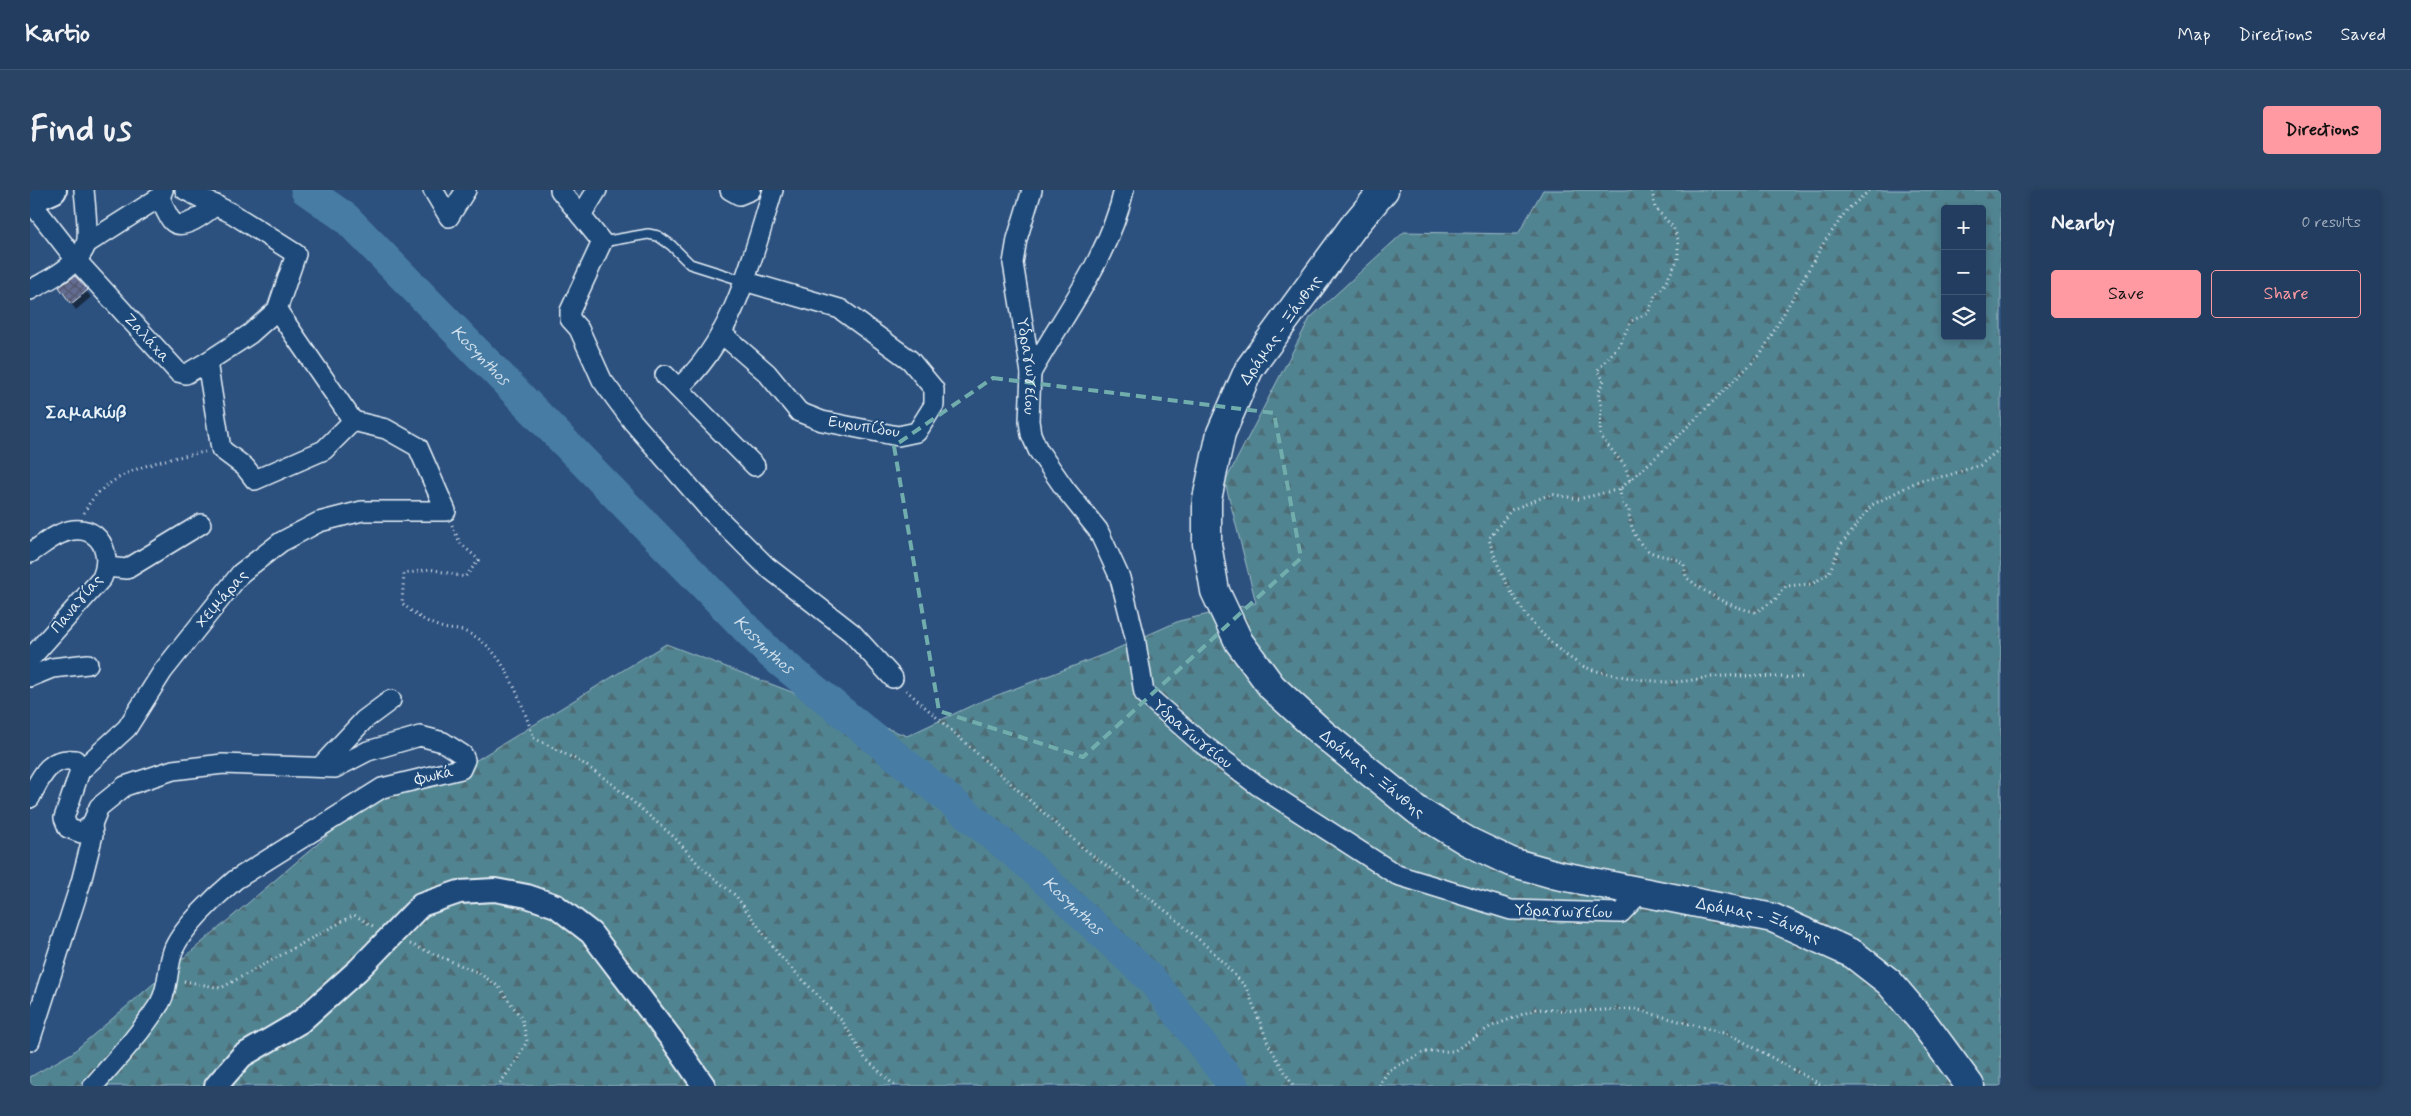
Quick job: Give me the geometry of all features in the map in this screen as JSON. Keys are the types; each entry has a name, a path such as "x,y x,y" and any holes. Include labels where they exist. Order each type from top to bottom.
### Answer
{"main road":[{"path":"30,201 53,190"},
{"name":"Δράμας - Ξάνθης","path":"1384,190 1353,227 1249,369 1221,433 1207,499 1207,544 1215,591 1239,642 1272,687 1322,733 1418,811 1467,841 1511,862 1557,875 1773,918 1853,954 1889,982 1923,1022 1970,1086"}],"street":[{"path":"81,252 84,190"},
{"path":"185,190 216,205 296,254 277,310 353,421 386,428 418,447 446,511"},
{"path":"433,190 450,217 466,190"},
{"path":"560,190 602,242 570,311 570,319 579,329 602,380 633,422 707,507 766,566 852,633 893,678"},
{"path":"581,216 597,190"},
{"path":"730,190 739,194 751,190"},
{"path":"755,466 672,381 700,364 721,332 744,281 773,190"},
{"name":"Υδραγωγείου","path":"1032,190 1017,238 1013,264 1031,373 1029,422 1031,434 1038,450 1065,489 1098,530 1120,578 1135,637 1144,693 1201,742 1257,785 1397,875 1511,910 1621,914 1642,891"},
{"path":"1031,373 1103,250 1120,209 1124,190"},
{"path":"30,290 58,275 81,252 161,193 170,219 175,224 197,219 216,205"},
{"name":"Ζαλάχα","path":"30,201 81,252 178,372 186,374 207,362 250,334 277,310"},
{"name":"Ευρυπίδου","path":"721,332 767,373 800,412 822,421 898,436 917,432 934,405 934,389 910,360 840,309 744,281"},
{"path":"207,362 221,449 245,467 255,480 324,450 353,421"},
{"name":"Χειμάρας","path":"80,772 127,728 162,671 241,573 281,542 319,522 362,511 446,511"},
{"path":"106,567 127,569 200,524"},
{"path":"30,553 60,534 77,530"},
{"name":"Παναγίας","path":"30,659 102,578 106,567 106,553 101,541 92,532 77,530"},
{"path":"30,677 52,668 88,664"},
{"path":"321,766 364,720 391,700"},
{"name":"Φωκά","path":"92,824 99,807 125,786 173,770 223,764 335,768 368,751 420,736 443,742 463,755 465,760 461,769 382,788 235,880 218,894 194,920 173,951 169,978"},
{"path":"30,798 46,769 54,762 65,759 75,760 80,772 64,818 68,828 82,833 92,824"},
{"path":"30,1041 81,882 93,835 92,824"},
{"path":"216,1086 242,1056 300,1022 358,970 421,905 459,892 495,890 527,896 556,906 591,933 673,1041 704,1086"},
{"path":"93,1086 118,1058 160,1002 169,978"}],"lane":[{"path":"602,242 648,234 658,236 671,245 690,264 744,281"}],"path":[{"path":"1630,480 1624,466 1600,436 1601,404 1598,394 1604,380 1597,371 1619,345 1631,321 1648,312 1655,296 1665,284 1678,259 1678,239 1673,227 1655,208 1652,190"},
{"path":"1802,677 1726,676 1667,682 1620,675 1582,666 1544,638 1514,596 1497,565 1489,538 1511,510 1551,494 1579,499 1620,489 1672,443 1761,354 1823,244 1847,210 1870,190"},
{"path":"1620,489 1621,502 1629,510 1629,519 1635,537 1654,554 1672,556 1684,564 1686,577 1701,588 1736,608 1756,612 1775,600 1786,586 1812,584 1828,573 1840,546 1872,504 1920,480 1946,476 1980,465 2001,448"},
{"path":"77,530 89,502 102,488 117,479 148,466 221,449"},
{"path":"446,511 460,543 479,560 465,577 430,569 404,574 402,603 418,618 445,629 462,630 482,640 495,652 520,700 534,738 581,762 611,782 674,836 701,867 736,896 779,955 843,1022 865,1058 895,1086"},
{"path":"893,678 1083,848 1170,914 1212,951 1246,987 1270,1045 1293,1086"},
{"path":"169,978 221,988 354,915 391,936 479,973 499,987 522,1019 526,1041 517,1060 498,1086"},
{"path":"1379,1086 1388,1071 1424,1052 1454,1051 1490,1027 1536,1009 1578,1011 1634,1009 1732,1034 1823,1086"}],"highlighted area":[{"path":"993,378 1274,413 1301,558 1083,757 939,711 894,446"}],"green space":[{"path":"1543,190 2001,190 2001,1086 30,1086 30,1077 72,1053 368,801 439,783 666,644 907,736 977,703 1105,654 1179,621 1256,603 1225,482 1310,318 1404,232 1518,234"}],"building":[{"path":"75,276 88,290 71,304 59,287"}],"waterway":[{"name":"Kosynthos","path":"306,190 346,218 771,654 1028,864 1153,981 1234,1086"}],"district":[{"name":"Σαμακώβ","path":"86,412"}]}
